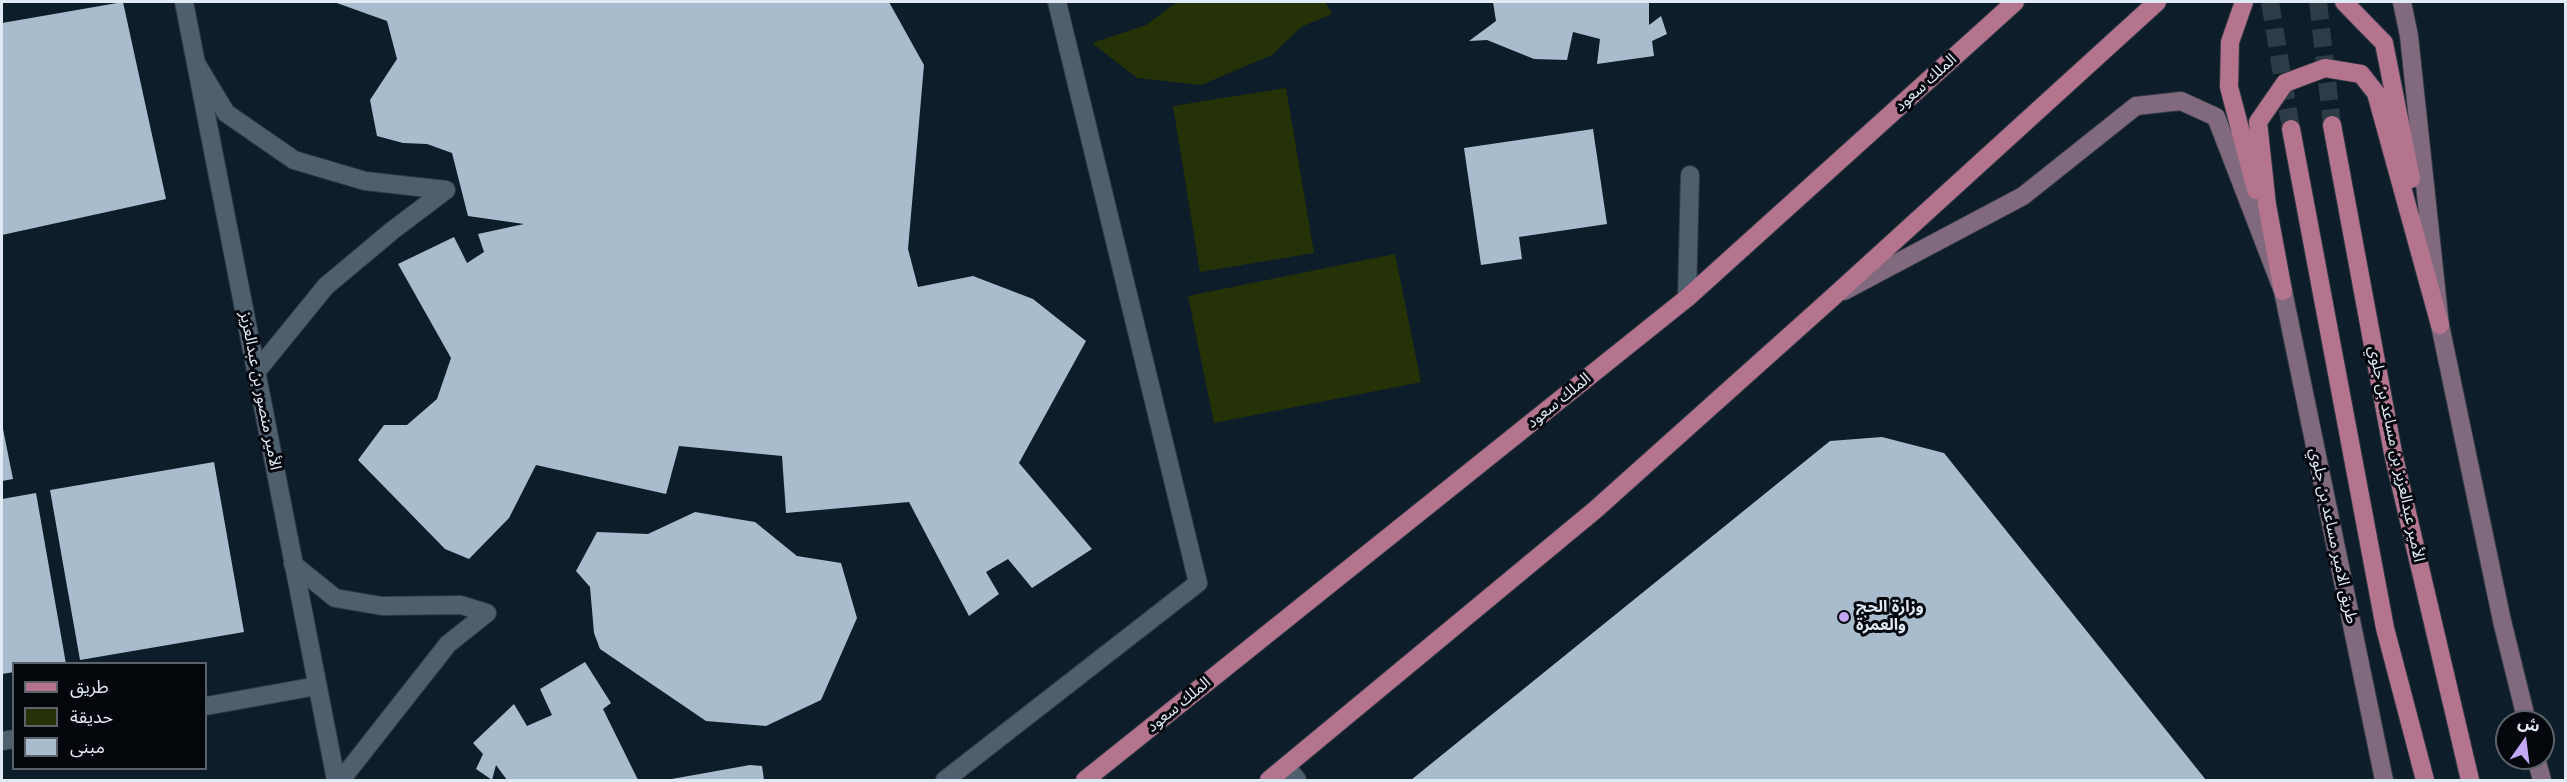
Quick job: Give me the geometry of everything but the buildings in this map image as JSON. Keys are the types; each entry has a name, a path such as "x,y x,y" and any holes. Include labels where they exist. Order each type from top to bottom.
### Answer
{"main road":[{"name":"الملك سعود","path":"1085,780 1687,298 2016,2"},
{"path":"1269,780 1292,774 1595,510 1833,297 2156,2"},
{"path":"2244,2 2230,42 2229,87 2283,291"},
{"path":"2344,2 2384,43 2502,621 2524,710"},
{"path":"2402,2 2410,48 2440,325"},
{"path":"2283,291 2267,205 2258,122 2285,83 2325,68 2361,74 2376,93 2440,325"},
{"name":"طريق الامير مساعد بن جلوي","path":"1833,297 2023,196 2136,106 2181,101 2216,117 2283,291 2384,780"},
{"name":"الأمير عبدالعزيز بن مساعد بن جلوي","path":"2332,125 2393,453 2470,780"},
{"path":"2291,129 2385,628 2425,780"}],"street":[{"name":"الأمير منصور بن عبدالعزيز","path":"184,2 317,686 338,780"},
{"path":"945,780 1198,584 1057,2"},
{"path":"197,64 226,113 294,160 365,182 446,190 393,230 326,286 256,372"},
{"path":"1687,298 1690,175"},
{"path":"293,564 335,598 382,606 461,605 487,613 448,644 338,780"},
{"path":"207,706 317,686"}],"green space":[{"path":"1177,2 1325,2 1332,14 1301,27 1272,55 1201,85 1137,78 1092,43 1146,25"},
{"path":"1286,88 1314,253 1200,272 1173,106"},
{"path":"1395,254 1421,382 1214,423 1188,296"}],"tunnel":[{"path":"2270,2 2291,129"},
{"path":"2318,2 2332,125"}],"place":[{"name":"وزارة الحج والعمرة","path":"1844,617"}]}
